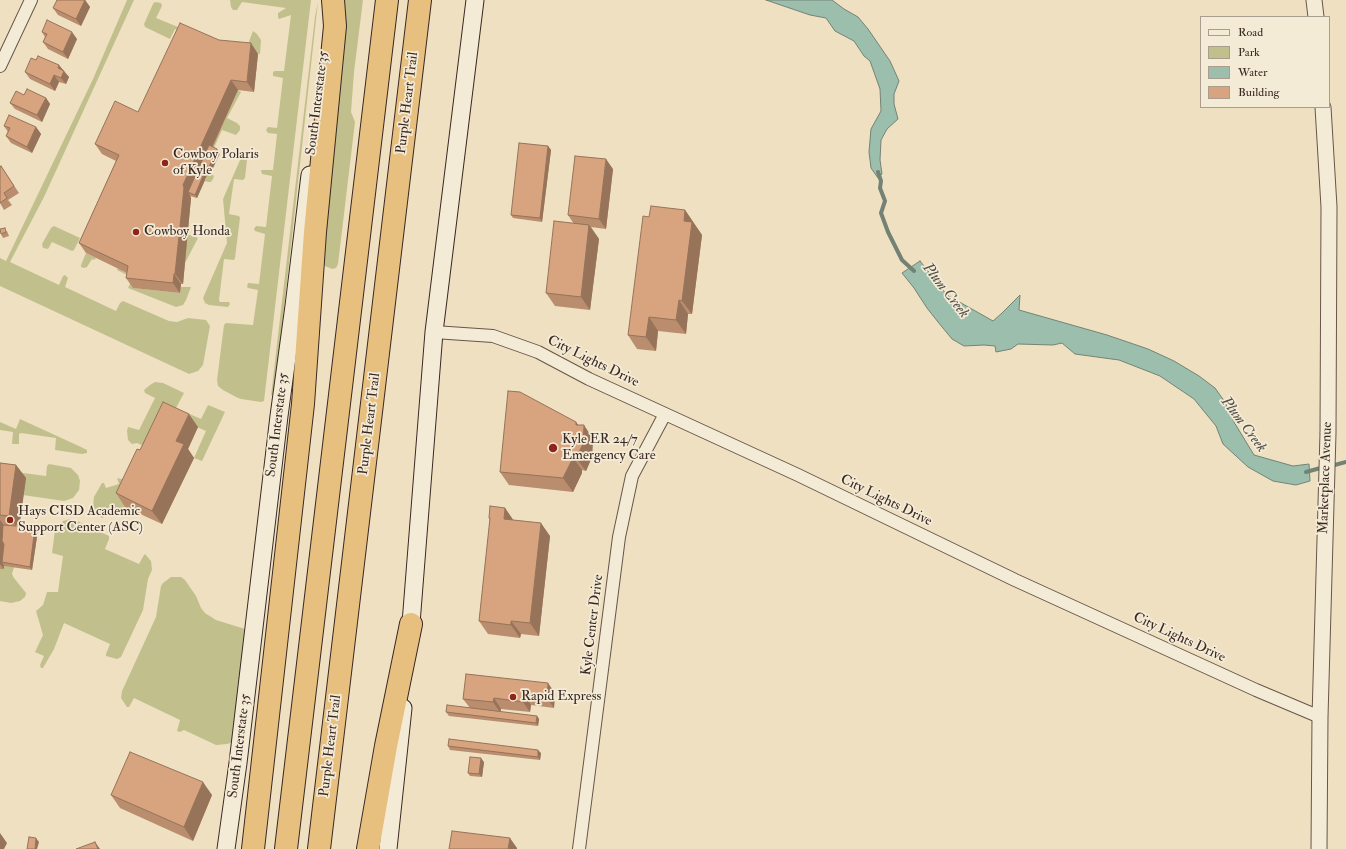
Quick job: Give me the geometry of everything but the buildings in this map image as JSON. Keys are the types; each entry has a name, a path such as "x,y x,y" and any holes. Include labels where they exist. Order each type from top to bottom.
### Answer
{"highway":[{"path":"253,849 303,404 315,232 335,26 332,0"},
{"path":"286,849 387,0"},
{"name":"Purple Heart Trail","path":"319,849 420,0"},
{"path":"368,849 386,746 411,624"}],"main road":[{"name":"South Interstate 35","path":"226,849 240,748 279,416 332,0"},
{"path":"388,849 411,624 434,332 475,0"}],"street":[{"path":"0,66 31,0"},
{"path":"1314,0 1316,16"},
{"name":"Marketplace Avenue","path":"1319,849 1320,717 1328,433 1329,207 1323,108"},
{"name":"City Lights Drive","path":"434,332 493,336 538,352 589,379 798,475 1022,583 1256,690 1320,717"},
{"name":"Kyle Center Drive","path":"579,849 619,537 632,476 665,414"}],"green space":[{"path":"127,0 134,0 44,197 10,262 59,285 63,276 65,275 68,278 65,287 116,311 120,303 123,301 169,321 177,322 188,318 206,320 210,326 203,365 198,371 189,374 0,286 0,258 6,261 93,79"},
{"path":"230,0 311,0 264,401 261,402 236,397 218,386 217,380 224,325 226,323 253,325 258,290 247,287 248,283 259,284 265,234 255,231 254,229 256,226 266,227 272,176 262,174 261,170 273,170 277,134 268,133 266,130 268,127 277,128 283,78 273,76 273,72 284,71 291,15 279,19 278,13 286,8 242,2 237,10 233,10"},
{"path":"344,0 363,0 354,72 351,112 355,122 338,264 336,268 332,269 325,266 321,262"},
{"path":"155,2 161,3 162,6 156,18 178,27 177,30 175,29 170,39 145,27 144,24"},
{"path":"318,2 275,390 271,396 315,17"},
{"path":"253,31 261,40 260,54 245,52"},
{"path":"238,90 241,92 227,118 237,123 240,126 240,130 236,135 222,130 204,170 214,176 213,179 211,182 208,182 198,179"},
{"path":"244,157 247,160 245,178 243,180 234,179 229,214 239,216 240,218 235,258 234,260 224,259 219,300 220,302 229,302 230,304 228,307 209,305 205,303 203,298 227,243 223,199 240,160"},
{"path":"54,226 80,238 74,250 72,251 52,242 48,249 43,248 42,244 51,228"},
{"path":"187,234 198,238 183,267"},
{"path":"86,253 96,258 94,260 92,259 87,267 84,268 81,267 81,265"},
{"path":"118,268 135,277 134,288 180,293 181,287 191,287 183,305 176,307 128,288 133,278 117,270"},
{"path":"155,382 163,383 184,393 176,408 201,419 208,405 225,412 202,461 194,458 206,431 172,416 155,451 137,443 132,444 128,440 128,427 139,430 155,398 145,393 144,390"},
{"path":"20,419 87,450 87,453 82,454 55,450 56,438 21,433 19,434 19,444 12,444 13,432 0,430 0,422 16,429"},
{"path":"49,464 71,468 78,475 80,481 79,490 73,498 64,501 23,495 0,470 46,476 47,466"},
{"path":"117,478 136,484 122,513 109,507 102,518 98,515 93,506 94,497 102,483 104,483 106,488 119,484"},
{"path":"70,519 109,536 105,549 139,564 145,554 151,561 152,570 148,579 143,610 121,657 117,659 106,656 110,644 64,623 54,649 43,668 41,668 40,665 44,656 35,652 43,635 36,611 43,605 47,592 58,592 63,556 52,553 55,530 63,521"},
{"path":"4,566 14,567 12,574 26,593 25,597 20,601 11,603 0,601 0,569 4,569"},
{"path":"171,577 181,577 185,580 205,613 216,620 245,629 233,740 230,743 216,745 184,730 180,732 177,731 180,720 134,698 129,707 127,707 121,698 122,691 156,617 161,586"}],"water":[{"path":"766,0 832,0 858,17 890,61 899,81 894,94 894,104 898,119 887,129 881,140 880,160 882,174 878,178 871,168 869,152 871,129 881,111 880,89 870,61 864,56 854,41 835,31 826,18 810,15"},
{"path":"920,261 947,295 993,321 1020,295 1019,310 1107,335 1148,349 1174,361 1199,376 1215,388 1225,402 1234,422 1254,455 1293,466 1309,464 1310,481 1296,485 1273,481 1248,467 1223,444 1216,426 1194,399 1160,376 1119,360 1075,354 1062,343 1053,345 1018,344 1011,349 996,352 995,346 964,346 952,339 927,308 902,273"}],"waterway":[{"name":"Plum Creek","path":"878,172 881,181 880,188 885,201 881,213 888,232 902,260 914,271"},
{"name":"Plum Creek","path":"1331,466 1346,462"},
{"name":"Plum Creek","path":"1306,472 1324,467"}],"place":[{"name":"Cowboy Polaris of Kyle","path":"165,163"},
{"name":"Cowboy Honda","path":"136,232"},
{"name":"Kyle ER 24/7 Emergency Care","path":"553,448"},
{"name":"Hays CISD Academic Support Center (ASC)","path":"10,520"},
{"name":"Rapid Express","path":"513,697"}]}
